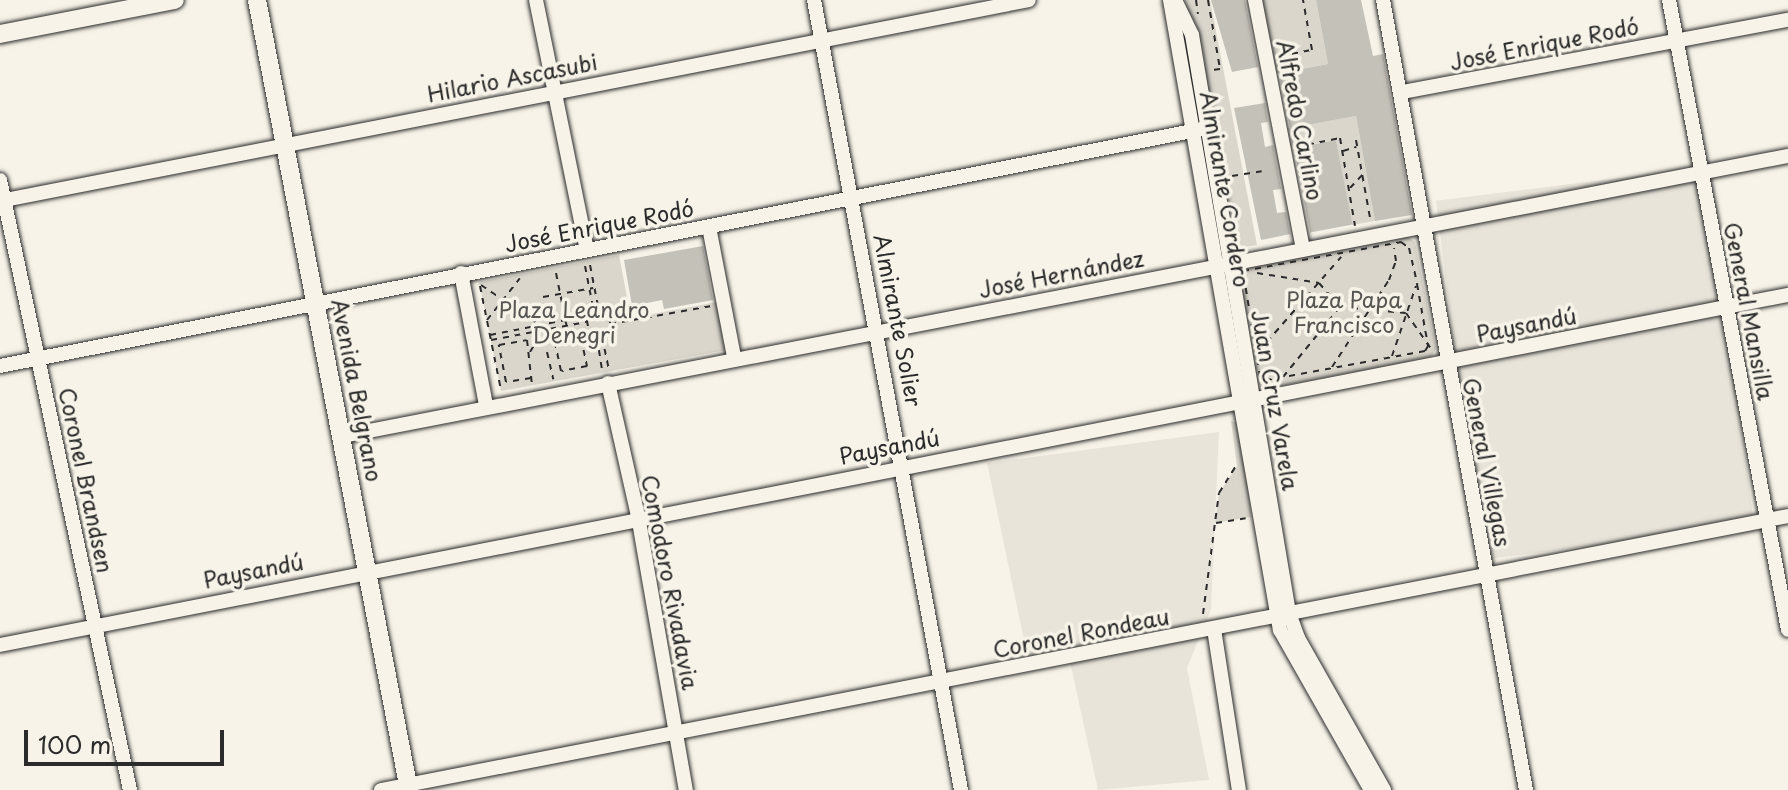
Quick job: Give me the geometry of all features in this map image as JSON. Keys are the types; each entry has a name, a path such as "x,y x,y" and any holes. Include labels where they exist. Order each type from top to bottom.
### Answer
{"street":[{"path":"0,34 175,0"},
{"name":"Avenida Belgrano","path":"257,0 369,569 408,788"},
{"path":"536,0 584,251"},
{"name":"Almirante Solier","path":"814,0 879,329 961,790"},
{"name":"Hilario Ascasubi","path":"5,200 1029,0"},
{"path":"1173,0 1189,24 1200,130 1216,179 1230,267"},
{"name":"Alfredo Carlino","path":"1255,0 1303,249"},
{"name":"General Villegas","path":"1383,0 1402,92 1446,362 1526,790"},
{"name":"General Mansilla","path":"1669,0 1788,630"},
{"name":"José Enrique Rodó","path":"1402,92 1788,20"},
{"name":"José Enrique Rodó","path":"0,366 461,273 478,278 532,260 1200,130"},
{"name":"Almirante Cordero","path":"1200,130 1230,267 1248,399 1284,615 1284,642 1371,790"},
{"name":"José Hernández","path":"343,436 486,405 879,329 1230,267 1303,249 1788,156"},
{"name":"Coronel Brandsen","path":"0,180 130,790"},
{"path":"709,227 734,357"},
{"path":"461,273 486,405"},
{"name":"Paysandú","path":"0,645 638,516 1788,295"},
{"name":"Comodoro Rivadavia","path":"608,383 638,516 686,790"},
{"name":"Coronel Rondeau","path":"381,790 408,788 676,730 1209,630 1788,516"},
{"path":"1284,615 1384,790"},
{"path":"1209,630 1239,790"}],"path":[{"path":"1208,0 1220,69"},
{"path":"1267,58 1312,50 1303,0"},
{"path":"1285,150 1340,138 1358,239"},
{"path":"1356,140 1373,236"},
{"path":"1342,151 1357,147"},
{"path":"1216,179 1262,171"},
{"path":"1349,189 1362,175"},
{"path":"1230,267 1393,243 1409,248 1428,346"},
{"path":"1330,368 1396,261 1393,243"},
{"path":"584,251 599,307"},
{"path":"584,251 593,308"},
{"path":"1258,352 1345,252"},
{"path":"553,257 568,334"},
{"path":"487,321 532,260"},
{"path":"1230,267 1319,283 1340,307 1406,313"},
{"path":"1230,267 1258,352 1260,377 1282,377 1392,357 1428,346"},
{"path":"461,273 478,278 546,329"},
{"path":"478,278 503,403"},
{"path":"1392,357 1417,284"},
{"path":"543,297 595,288"},
{"path":"610,324 723,304"},
{"path":"581,338 612,334 607,305 585,309 590,336"},
{"path":"1282,377 1340,307"},
{"path":"1406,313 1433,351"},
{"path":"490,335 586,315"},
{"path":"491,340 587,321"},
{"path":"530,354 536,342 580,332 587,366 561,371 555,338"},
{"path":"512,336 513,343"},
{"path":"602,336 608,383"},
{"path":"597,337 608,383"},
{"path":"527,340 530,354 534,377 506,382 499,345 527,340"},
{"path":"547,352 555,392"},
{"path":"1209,630 1219,493 1237,466 1235,451"},
{"path":"1215,523 1251,517"}],"shaded area":[{"path":"1710,167 1754,526 1480,560 1436,201"},
{"path":"1219,432 1211,609 1187,668 1209,780 1098,790 1067,648 1028,659 987,463"}],"green space":[{"path":"1185,0 1210,0 1257,245 1239,248"},
{"path":"1255,0 1316,0 1328,64 1270,74"},
{"path":"1356,116 1375,221 1352,225 1336,140 1291,148 1288,128"},
{"name":"Plaza Papa Francisco","path":"1407,236 1415,242 1436,349 1431,357 1265,389 1257,383 1236,267"},
{"name":"Plaza Leandro Denegri","path":"619,255 631,318 717,302 727,350 501,391 479,282"},
{"path":"1231,421 1241,424 1251,517 1215,523 1219,493 1237,466"}],"building":[{"path":"1211,0 1245,0 1258,67 1232,72"},
{"path":"1316,0 1361,0 1373,56 1383,54 1412,215 1375,221 1356,116 1290,128 1279,73 1328,64"},
{"path":"1265,103 1268,122 1261,123 1265,147 1273,145 1281,189 1273,190 1277,213 1286,212 1290,234 1261,240 1234,108"},
{"path":"1336,140 1352,224 1310,233 1294,148"},
{"path":"703,246 713,300 664,309 662,300 632,306 624,260"}]}
